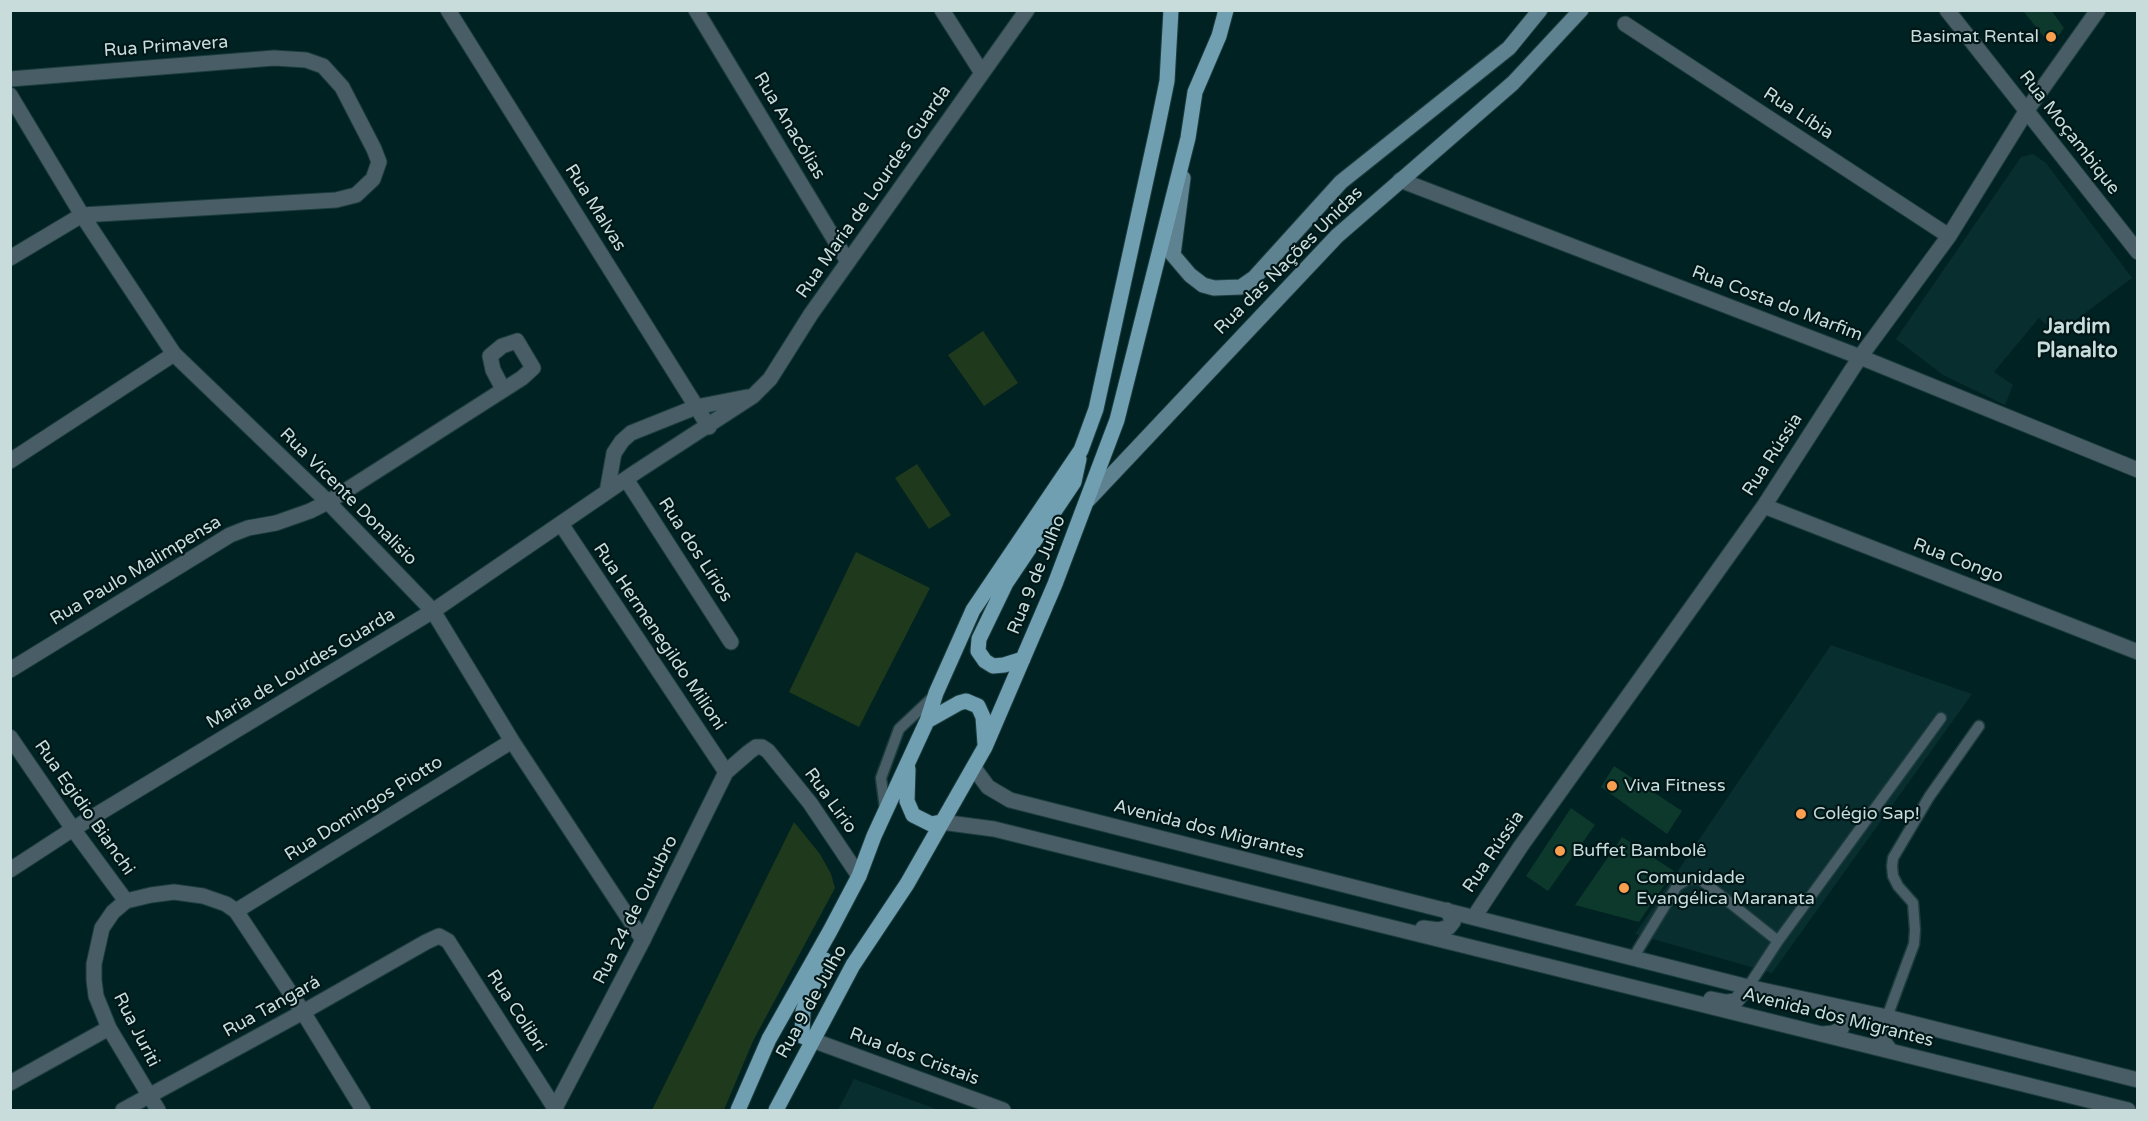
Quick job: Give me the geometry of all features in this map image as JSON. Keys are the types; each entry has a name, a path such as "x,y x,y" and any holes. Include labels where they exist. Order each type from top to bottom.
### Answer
{"main road":[{"name":"Rua 9 de Julho","path":"738,1110 769,1039 858,876 885,810 927,721 936,693 973,610 1081,450 1096,409 1157,130 1167,81 1171,10"},
{"name":"Rua 9 de Julho","path":"776,1110 853,965 907,884 974,768 1023,659 1088,500 1117,420 1188,138 1195,92 1219,36 1226,10"},
{"name":"Rua das Nações Unidas","path":"1188,138 1173,255 1190,275 1203,285 1227,289 1241,286 1254,278 1341,182 1509,48 1540,10"},
{"name":"Rua das Nações Unidas","path":"1088,500 1336,236 1513,83 1581,10"},
{"path":"1023,659 993,666 978,651 979,639 1006,583 1074,482 1081,450"},
{"path":"927,721 959,703 966,701 978,706 983,717 985,747"},
{"path":"908,759 907,801 913,814 931,824 941,822"},
{"path":"812,1040 802,1036 803,1011 830,950 830,931"}],"street":[{"name":"Rua Malvas","path":"448,10 709,427"},
{"name":"Rua Anacólias","path":"696,10 848,262"},
{"path":"942,10 982,73"},
{"name":"Rua Maria de Lourdes Guarda","path":"607,492 709,427 753,396 770,380 811,314 1027,10"},
{"name":"Rua Moçambique","path":"1947,10 2138,252"},
{"name":"Rua Rússia","path":"1474,917 1521,846 1764,506 1860,357 1949,237 2027,110 2098,10"},
{"name":"Rua Líbia","path":"1625,24 1949,237"},
{"name":"Rua Primavera","path":"10,79 274,58 306,60 323,66 342,87 379,162 373,179 356,195 336,200 82,215"},
{"name":"Rua Vicente Donalisio","path":"10,95 82,215 174,354 328,502 433,611 512,741 643,940"},
{"name":"Rua Costa do Marfim","path":"1400,180 1860,357 2138,470"},
{"path":"10,258 82,215"},
{"path":"10,461 174,354"},
{"name":"Rua Paulo Malimpensa","path":"10,670 230,535 248,528 276,523 328,502 503,389"},
{"path":"607,492 614,453 621,441 631,433 696,406 753,396"},
{"name":"Rua dos Lírios","path":"626,479 731,642"},
{"name":"Maria de Lourdes Guarda","path":"10,870 433,611 607,492"},
{"name":"Rua Congo","path":"1764,506 2138,652"},
{"name":"Rua Hermenegildo Milioni","path":"561,524 726,772"},
{"name":"Rua Egidio Bianchi","path":"10,737 73,830 126,901"},
{"name":"Rua Domingos Piotto","path":"236,911 512,741"},
{"name":"Rua 24 de Outubro","path":"555,1110 726,772 756,747 762,747 768,751"},
{"name":"Rua Lirio","path":"768,751 810,804 858,876"},
{"name":"Avenida dos Migrantes","path":"974,768 988,787 1010,800 1748,987 1887,1017 2138,1080"},
{"name":"Avenida dos Migrantes","path":"941,822 994,829 2128,1110"},
{"path":"126,901 174,892 203,896 226,904 236,911 303,1012 363,1110"},
{"name":"Rua Juriti","path":"126,901 113,912 102,928 94,964 96,996 109,1028 158,1110"},
{"name":"Avenida dos Migrantes","path":"1306,907 1330,904 1430,930 1445,929 1451,926 1453,922 1447,910"},
{"name":"Rua Tangará","path":"123,1110 439,936"},
{"name":"Rua Colibri","path":"439,936 448,941 555,1110"},
{"name":"Avenida dos Migrantes","path":"1539,964 1567,962 1726,1002 1736,1001 1748,987"},
{"path":"1820,1034 1833,1033 1841,1029 1844,1019 1837,1007"},
{"path":"1890,1050 1880,1037 1880,1030 1883,1026 1906,1022"},
{"path":"10,1083 109,1028"},
{"name":"Rua dos Cristais","path":"812,1040 1003,1110"}],"lane":[{"path":"885,810 881,778 899,729 936,693"},
{"path":"1748,987 1778,941 1941,718"},
{"path":"1887,1017 1914,944 1915,930 1913,903 1898,886 1893,876 1893,858 1929,797 1979,726"},
{"path":"1633,958 1677,886 1688,879 1700,879 1778,941"}],"shaded area":[{"path":"2033,154 2046,163 2132,278 2057,334 2039,318 1994,372 2013,385 2005,405 1943,375 1896,339 2021,157"},
{"name":"Colégio Sap!","path":"1831,645 1972,694 1772,973 1635,934"},
{"path":"854,1079 939,1110 838,1110"}],"green space":[{"path":"983,331 1018,383 984,406 948,355"},
{"path":"917,464 951,515 929,529 895,478"},
{"path":"856,552 930,588 859,727 789,692"},
{"path":"794,822 820,854 831,874 835,888 753,1041 724,1110 652,1110"}],"building":[{"name":"Basimat Rental","path":"2025,10 2051,10 2064,28 2051,46 2024,12"},
{"path":"1614,766 1682,811 1667,834 1601,787"},
{"name":"Buffet Bambolê","path":"1571,808 1595,825 1548,891 1526,876"},
{"name":"Comunidade Evangélica Maranata","path":"1622,837 1674,871 1639,922 1575,905"}],"place":[{"name":"Basimat Rental","path":"2051,37"},
{"name":"Viva Fitness","path":"1612,786"},
{"name":"Colégio Sap!","path":"1801,814"},
{"name":"Buffet Bambolê","path":"1560,851"},
{"name":"Comunidade Evangélica Maranata","path":"1624,888"}],"district":[{"name":"Jardim Planalto","path":"2077,339"}]}
